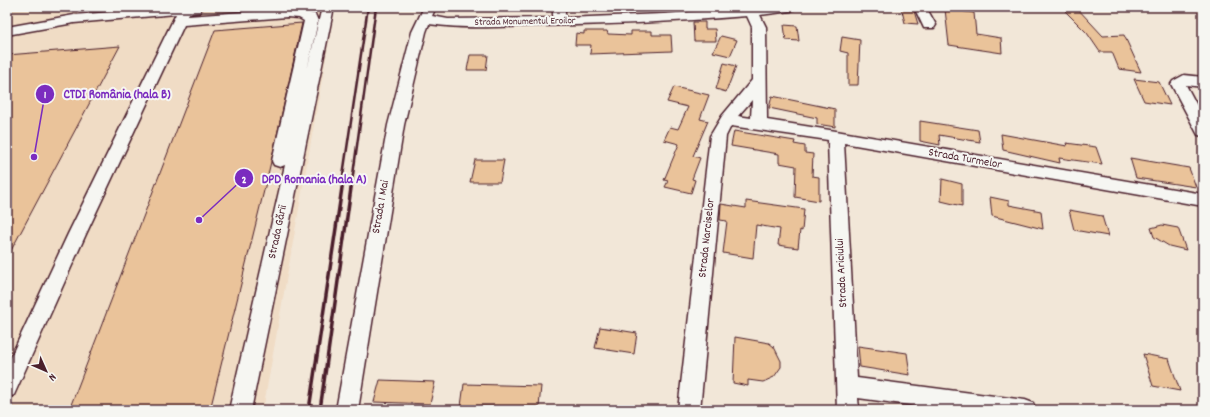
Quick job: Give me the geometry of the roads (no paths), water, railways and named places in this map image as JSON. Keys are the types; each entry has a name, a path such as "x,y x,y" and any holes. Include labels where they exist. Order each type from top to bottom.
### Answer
{"street":[{"path":"182,15 229,7"},
{"name":"Strada Gării","path":"240,410 328,7"},
{"path":"559,7 559,22"},
{"name":"Strada Monumentul Eroilor","path":"428,13 448,23 559,22 668,19 791,7"},
{"path":"920,7 929,25"},
{"path":"752,12 759,27 759,125"},
{"path":"7,31 74,19 287,13 300,14 310,17 311,21 280,161"},
{"name":"Strada 1 Mai","path":"347,410 396,125 419,32 428,13"},
{"path":"7,388 77,234 182,15"},
{"name":"Strada Narciselor","path":"689,410 718,136 727,120 760,80"},
{"path":"1203,82 1184,80 1178,84 1203,131"},
{"name":"Strada Turmelor","path":"727,120 836,136 1203,200"},
{"name":"Strada Ariciului","path":"836,136 848,410"},
{"path":"847,387 1025,410"}],"railway":[{"path":"342,182 368,7"},
{"path":"352,182 376,7"},
{"path":"309,410 343,181"},
{"path":"320,410 352,181"}],"place":[{"name":"CTDI România (hala B)","path":"34,157"},
{"name":"DPD Romania (hala A)","path":"199,220"}]}
